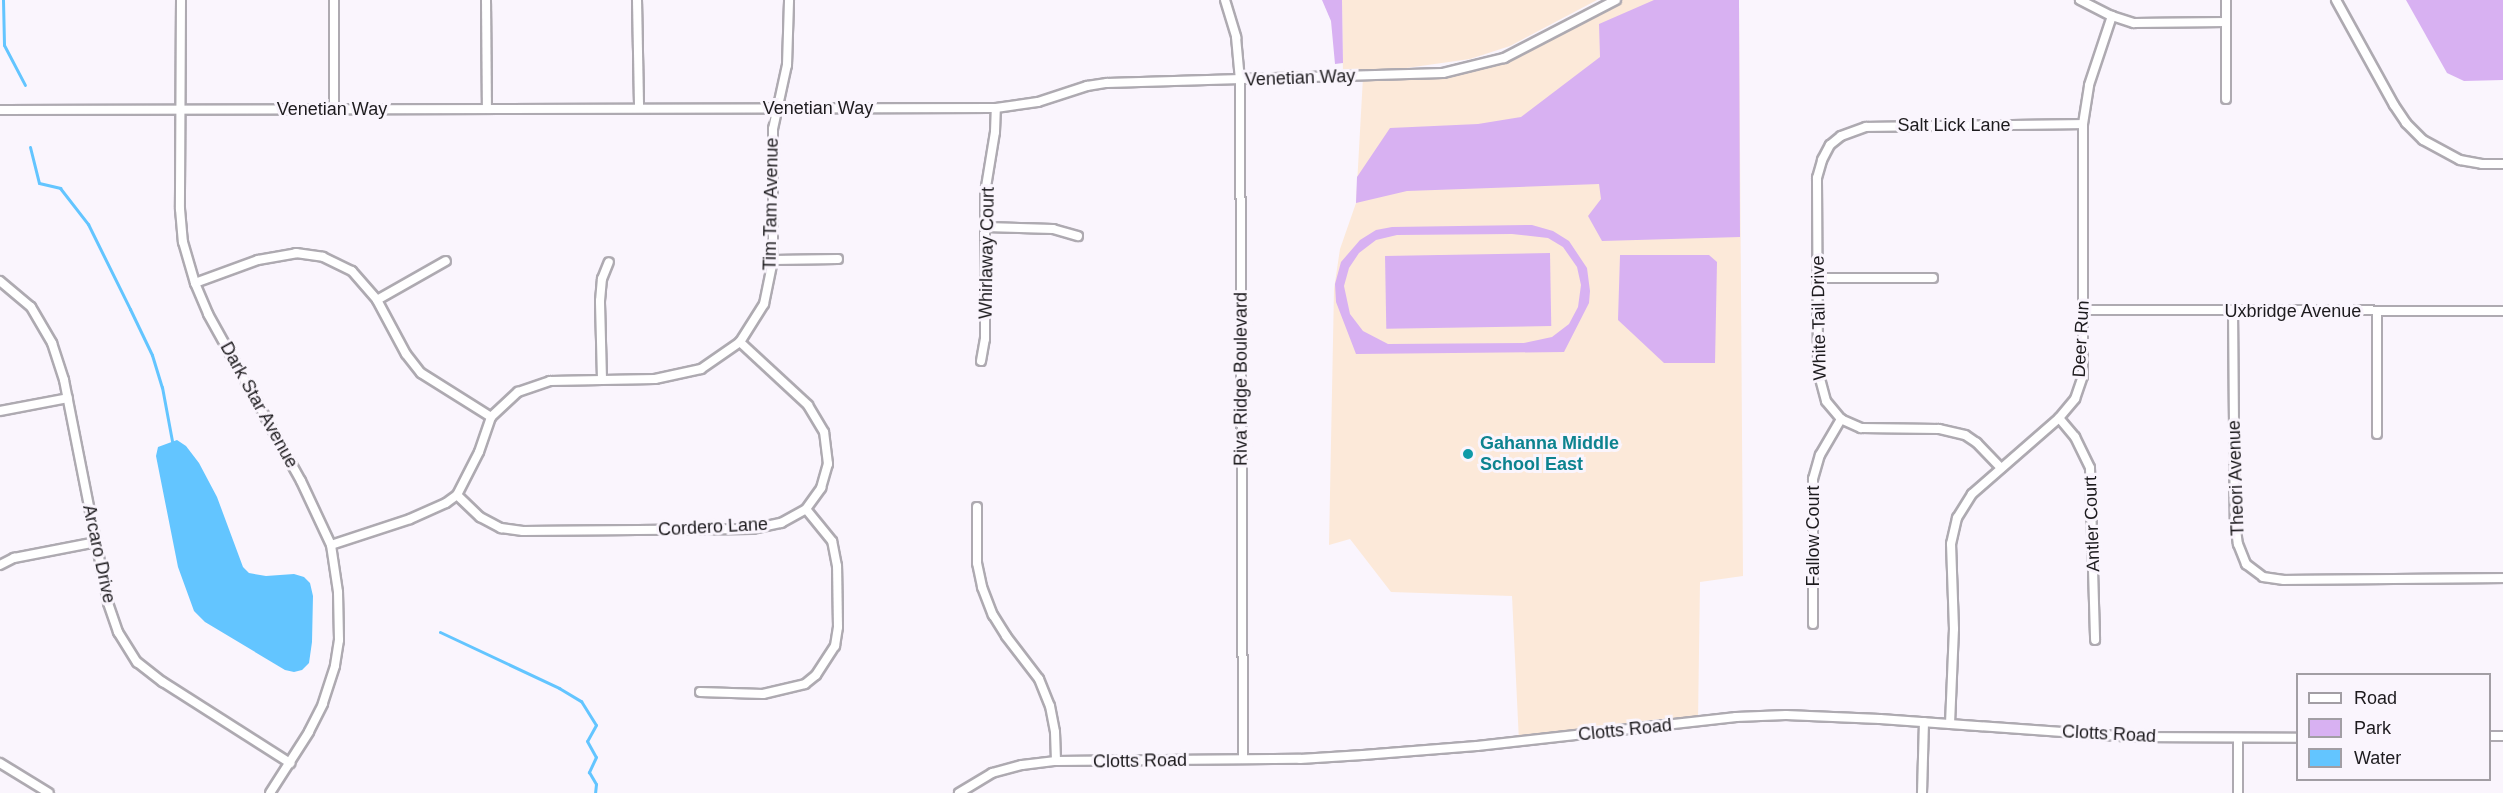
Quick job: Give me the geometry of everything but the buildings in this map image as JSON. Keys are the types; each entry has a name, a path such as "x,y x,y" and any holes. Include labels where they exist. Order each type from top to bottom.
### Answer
{"street":[{"name":"Dark Star Avenue","path":"181,0 182,231 195,283 208,314 301,481 331,545 339,614 335,666 322,704 290,763 270,793"},
{"path":"334,0 334,109"},
{"path":"486,0 487,109"},
{"path":"637,0 639,108"},
{"name":"Tim Tam Avenue","path":"457,495 479,452 491,417 518,392 550,381 655,379 701,369 740,342 764,304 773,260 773,129 787,65 789,0"},
{"name":"Riva Ridge Boulevard","path":"1225,0 1236,37 1240,80 1243,759"},
{"name":"Venetian Way","path":"0,110 996,108 1038,102 1087,86 1107,84 1443,74 1504,58 1616,0"},
{"path":"2080,0 2112,16 2134,23 2156,25 2226,22"},
{"path":"2226,0 2226,99"},
{"path":"2336,0 2394,105 2406,123 2423,140 2460,159 2482,164 2503,164"},
{"name":"Deer Run","path":"1950,724 1954,629 1951,544 1957,518 1972,494 2059,418 2074,399 2083,376 2083,124 2089,86 2112,16"},
{"name":"Whirlaway Court","path":"981,361 986,339 985,193 995,132 996,108"},
{"name":"Salt Lick Lane","path":"1830,145 1841,136 1866,127 2083,124"},
{"name":"White Tail Drive","path":"1830,145 1817,177 1819,383 1826,401 1841,419"},
{"path":"986,227 1053,229 1078,236"},
{"path":"195,283 258,260 296,253 323,257 352,271 377,300 406,354 421,373 491,417"},
{"path":"773,260 838,259"},
{"path":"377,300 446,261"},
{"path":"602,379 600,301 602,279 609,262"},
{"path":"1818,278 1933,278"},
{"name":"Arcaro Drive","path":"0,281 32,306 52,343 68,398 114,622 137,662 162,682 290,763"},
{"name":"Uxbridge Avenue","path":"2084,310 2503,311"},
{"name":"Theori Avenue","path":"2233,310 2235,521 2238,544 2246,564 2263,577 2284,580 2503,578"},
{"path":"2377,311 2377,434"},
{"name":"Cordero Lane","path":"457,495 487,520 501,528 523,531 752,529 781,523 806,509 821,488 828,464 824,432 808,405 740,342"},
{"path":"0,411 68,398"},
{"name":"Antler Court","path":"2059,418 2075,437 2090,468 2095,640"},
{"path":"1841,419 1861,428 1951,430 1977,443 2001,468"},
{"name":"Fallow Court","path":"1813,624 1813,479 1820,455 1841,419"},
{"path":"331,545 410,519 446,503 457,495"},
{"path":"977,507 977,563 982,587 993,615 1006,636 1039,679 1050,706 1055,732 1056,761"},
{"path":"700,692 763,694 805,684 816,675 835,646 838,598 834,550 832,541 806,509"},
{"path":"0,565 14,558 96,542"},
{"name":"Clotts Road","path":"958,793 992,773 1022,765 1056,761 1300,759 1477,746 1736,717 1786,715 2132,737 2296,738"},
{"path":"1922,793 1924,722"},
{"path":"2238,738 2238,793"},
{"path":"0,763 49,793"}],"shaded area":[{"path":"1342,0 1597,0 1510,46 1470,59 1343,77"},
{"path":"1616,0 1739,0 1743,576 1700,582 1698,721 1519,742 1512,596 1391,592 1350,539 1329,545 1334,289 1340,249 1356,203 1363,77 1409,75 1504,58"}],"green space":[{"path":"1322,0 1342,0 1343,63 1335,64 1331,21"},
{"path":"1654,0 1739,0 1740,237 1602,241 1588,216 1601,199 1599,184 1407,191 1356,203 1357,177 1390,128 1478,124 1521,117 1600,57 1599,24"},
{"path":"2406,0 2503,0 2503,80 2464,81 2447,73"},
{"path":"1532,225 1553,231 1569,241 1587,268 1590,291 1589,303 1564,352 1356,354 1336,302 1335,284 1341,262 1360,240 1376,230 1392,227","holes":["1512,234 1548,238 1563,247 1577,267 1581,285 1578,307 1569,324 1552,337 1524,343 1388,344 1363,331 1350,314 1344,286 1349,268 1359,253 1376,240 1397,235"]},
{"path":"1550,253 1551,326 1386,329 1385,256"},
{"path":"1620,255 1709,255 1717,262 1715,363 1664,363 1618,320"}],"water":[{"path":"177,440 186,446 199,463 217,497 243,567 249,573 266,576 294,574 304,577 310,583 313,596 312,642 309,663 302,670 294,672 285,670 205,622 194,611 178,567 156,456 158,447"}],"waterway":[{"path":"3,0 4,45 25,85"},
{"path":"30,147 39,183 60,188 88,224 130,309 152,355 162,387 172,441"},
{"path":"440,632 559,688 581,701 596,725 587,741 596,757 589,772 596,784 595,793"}],"place":[{"name":"Gahanna Middle School East","path":"1468,454"}]}
